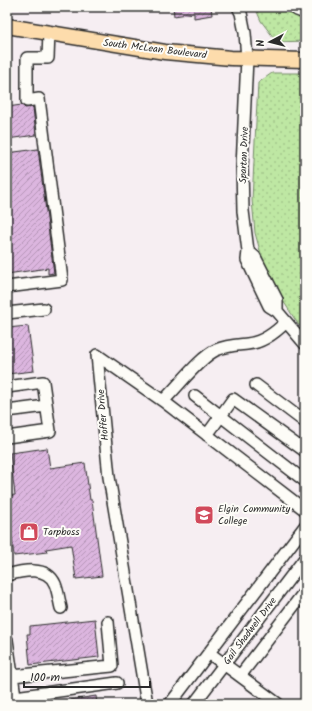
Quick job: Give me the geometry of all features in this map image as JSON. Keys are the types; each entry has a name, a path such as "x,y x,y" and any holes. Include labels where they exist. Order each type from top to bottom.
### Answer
{"main road":[{"name":"South McLean Boulevard","path":"8,28 166,52 247,58 305,60"}],"street":[{"name":"Spartan Drive","path":"238,7 241,13 245,32 247,58 242,167 243,211 248,251 247,260 269,306 277,311 305,344"},
{"path":"293,7 305,13"},
{"path":"7,287 62,280 39,100 27,101 27,58 48,58 48,33"},
{"path":"7,313 44,309"},
{"path":"286,322 279,329 262,340 248,344 230,345 216,350 206,356 163,401 305,510"},
{"name":"Hoffer Drive","path":"147,704 108,477 97,355 163,401"},
{"path":"7,387 43,382 50,431 7,437"},
{"path":"256,385 305,422"},
{"path":"195,396 305,481"},
{"path":"207,435 233,399 305,451"},
{"path":"7,411 46,406"},
{"path":"170,704 305,526"},
{"name":"Gail Shadwell Drive","path":"194,704 305,558"},
{"path":"7,575 40,571 47,574 54,583 61,608"},
{"path":"268,574 283,586"},
{"path":"240,676 305,591"},
{"path":"12,676 112,666 108,622"},
{"path":"7,640 15,700 117,683"},
{"path":"209,653 278,704"}],"green space":[{"path":"255,7 305,7 305,41 277,42 261,21"},
{"path":"272,73 305,73 305,330 298,324 278,293 265,268 255,233 252,200 258,83"}],"building":[{"path":"173,7 211,7 212,15 194,18 194,13 174,16"},
{"path":"22,105 25,108 33,107 36,135 7,139 7,107"},
{"path":"38,149 54,273 48,274 48,268 7,274 7,153"},
{"path":"28,326 34,371 7,374 7,328"},
{"path":"47,448 50,468 85,463 90,500 92,500 102,576 76,579 71,545 46,549 47,552 14,556 7,499 7,496 15,495 10,453"},
{"path":"95,619 99,657 30,665 27,634 30,634 30,626"},
{"path":"96,696 97,704 70,704 70,700"}],"place":[{"name":"Elgin Community College","path":"204,515"},
{"name":"Tarpboss","path":"29,532"}]}
